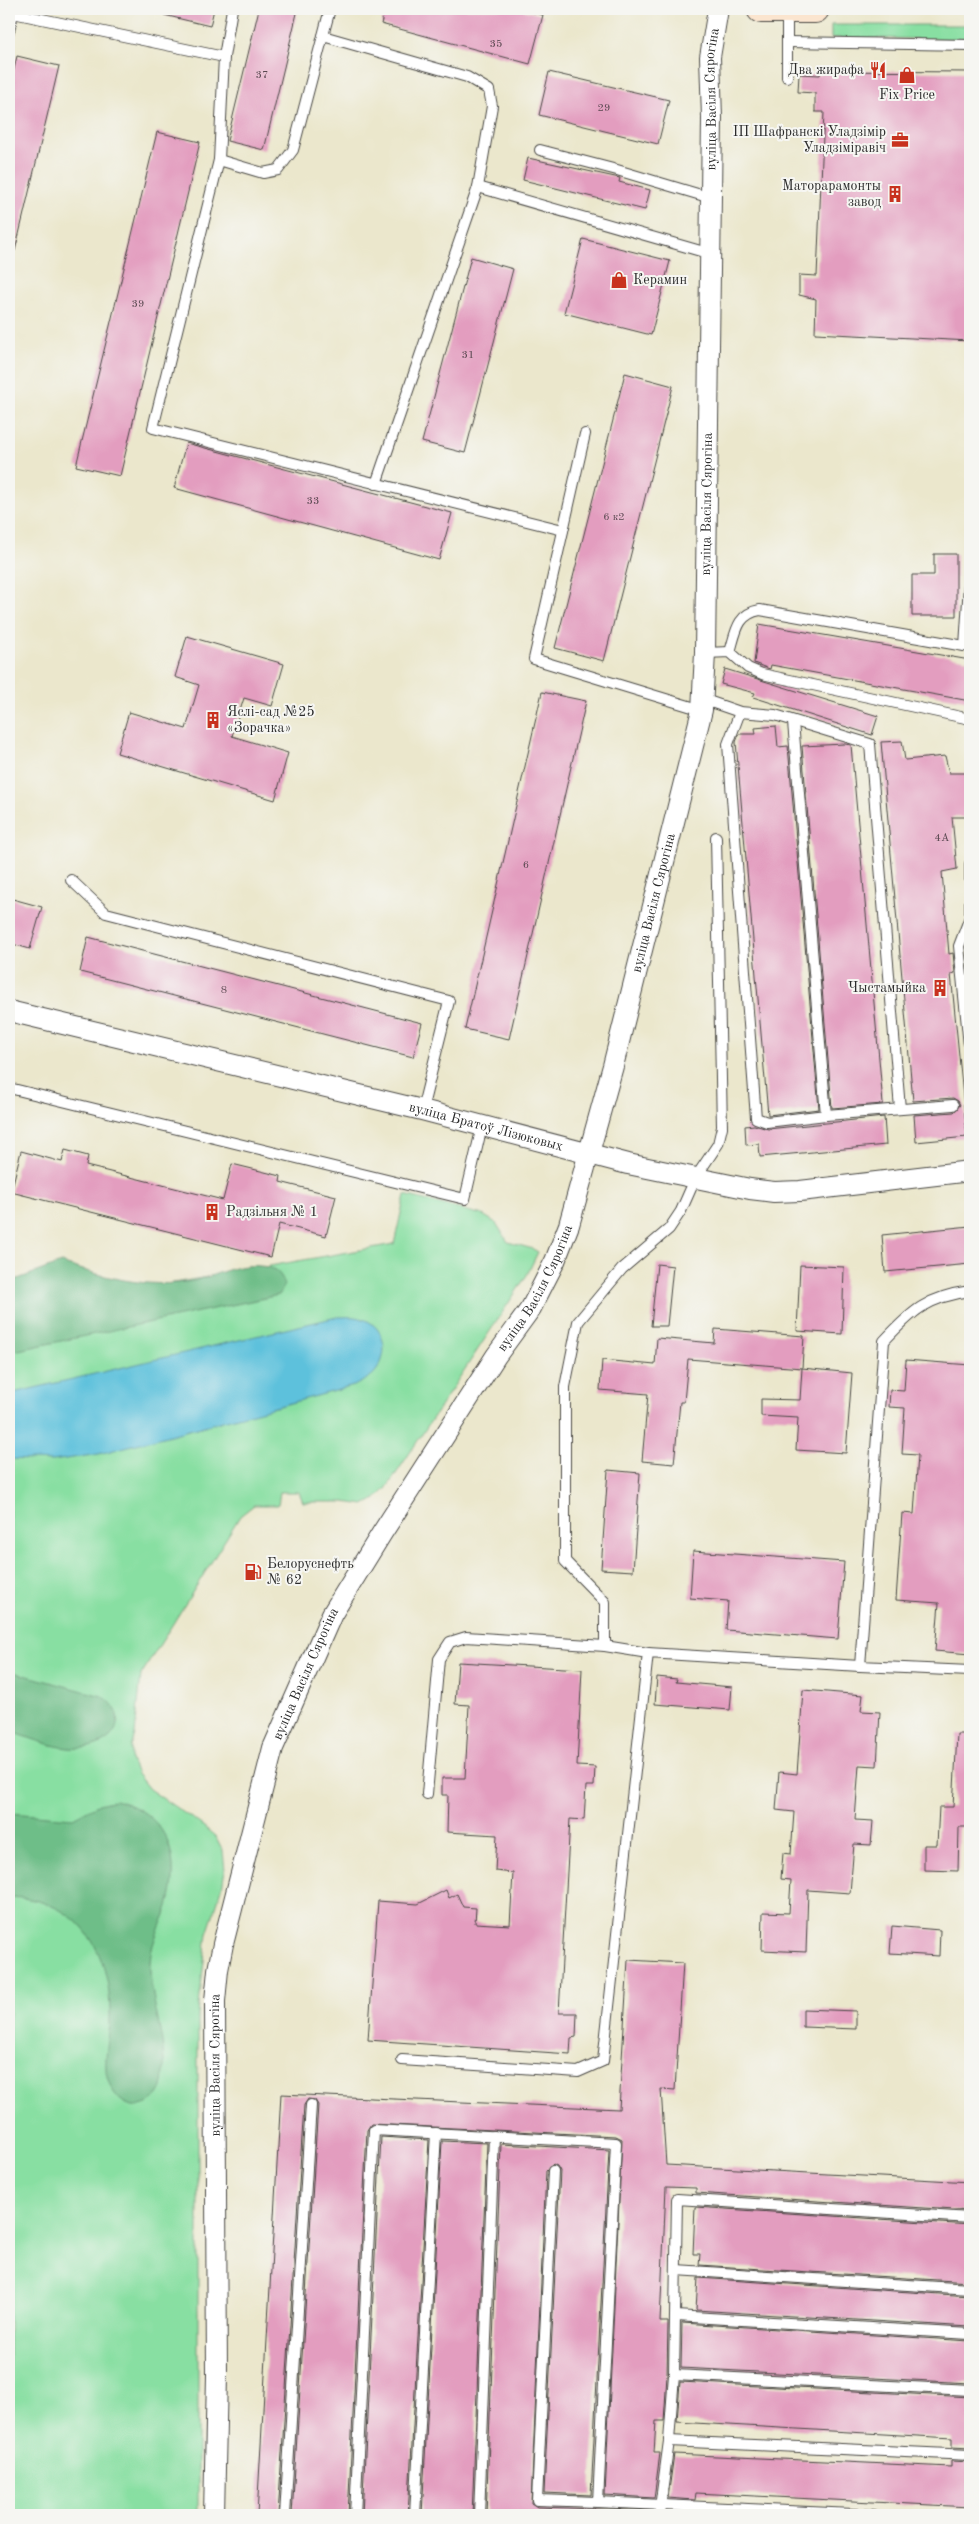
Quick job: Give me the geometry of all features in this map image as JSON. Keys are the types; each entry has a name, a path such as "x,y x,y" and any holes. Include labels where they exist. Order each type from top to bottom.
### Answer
{"main road":[{"path":"761,9 815,9"}],"street":[{"name":"вуліца Васіля Сярогіна","path":"214,2515 217,2375 215,2001 218,1970 273,1748 332,1614 496,1356 531,1308 555,1261 569,1225 615,1056 702,705 705,652 711,254 710,57 718,9"},
{"name":"вуліца Братоў Лізюковых","path":"9,1011 422,1110 588,1154 774,1192 970,1171"}],"lane":[{"path":"232,9 224,57 220,160 154,428 563,530"},
{"path":"220,160 263,173 278,170 293,150 330,9"},
{"path":"786,77 787,9"},
{"path":"9,31 14,11 224,57"},
{"path":"322,36 467,77 489,90 492,106 478,187 376,484"},
{"path":"788,42 970,44"},
{"path":"540,150 617,170 711,198"},
{"path":"478,187 711,254"},
{"path":"586,434 534,659 702,705 740,712 775,715 870,744 900,1109"},
{"path":"730,652 740,620 746,614 760,610 968,646 970,569"},
{"path":"705,652 730,652 748,668 762,674 970,719"},
{"path":"740,712 728,744 756,1118 767,1122 826,1115 952,1105"},
{"path":"793,722 826,1115"},
{"path":"605,1646 605,1602 566,1560 565,1387 578,1322 622,1269 669,1229 681,1211 696,1177 718,1144 722,1127 716,837"},
{"path":"970,864 970,917 959,946 970,1056"},
{"path":"71,880 106,913 449,1001 422,1110"},
{"path":"9,1088 465,1199 482,1126"},
{"path":"860,1666 884,1341 908,1316 934,1298 970,1291"},
{"path":"427,1794 439,1659 450,1642 466,1637 605,1646 648,1653 970,1671"},
{"path":"402,2060 578,2072 603,2061 648,1653"},
{"path":"285,2515 311,2105"},
{"path":"356,2515 374,2130 616,2143 598,2502"},
{"path":"415,2515 436,2133"},
{"path":"479,2515 494,2136"},
{"path":"553,2171 537,2500 598,2502 659,2511 874,2515"},
{"path":"659,2511 669,2441 674,2375 677,2199 970,2218"},
{"path":"676,2270 970,2290"},
{"path":"676,2316 970,2334"},
{"path":"674,2375 970,2390"},
{"path":"669,2441 970,2455"}],"green space":[{"path":"831,25 970,25 970,39 831,38"},
{"path":"405,1195 483,1215 496,1223 508,1242 538,1252 527,1275 386,1489 376,1499 364,1505 344,1502 303,1502 299,1492 280,1492 278,1505 254,1505 240,1516 141,1675 135,1734 131,1747 131,1760 137,1774 149,1789 216,1837 223,1851 225,1870 222,1888 207,1934 198,2014 198,2515 9,2515 9,1312 394,1244"},
{"path":"61,1263 109,1277 159,1284 193,1281 243,1266 260,1266 276,1271 285,1285 279,1295 9,1352 9,1278 15,1280"},
{"path":"9,1671 102,1696 112,1704 116,1711 117,1724 114,1732 103,1742 92,1746 68,1748 44,1743 9,1731"},
{"path":"115,1800 132,1806 146,1814 157,1824 165,1836 173,1865 170,1899 155,1938 150,1963 164,2057 164,2073 162,2087 157,2097 151,2102 140,2106 126,2104 121,2100 112,2089 107,2076 106,2063 110,2023 109,1993 105,1971 97,1951 86,1933 72,1918 55,1907 34,1900 9,1897 9,1813 73,1818 99,1804"}],"water":[{"path":"337,1317 355,1317 368,1321 380,1332 383,1340 384,1347 381,1364 369,1378 354,1386 99,1454 53,1461 9,1459 9,1394"}],"building":[{"path":"165,9 214,9 210,26 164,15"},
{"path":"259,9 298,9 264,150 227,141"},
{"path":"385,9 519,9 543,15 530,64 381,24"},
{"path":"17,56 59,66 15,251 9,251 9,91"},
{"name":"Маторарамонты завод","path":"821,71 970,72 970,341 815,333 816,299 799,295 799,275 817,276 824,112 815,112 815,93 798,92 799,74 820,75"},
{"path":"549,72 669,100 658,144 539,115"},
{"path":"157,132 200,142 120,476 76,466"},
{"path":"528,158 620,178 619,182 650,190 645,210 523,180"},
{"name":"Керамин","path":"583,239 670,261 651,335 564,313"},
{"path":"471,257 513,269 465,453 422,442"},
{"path":"625,373 673,386 604,661 555,648"},
{"path":"186,443 452,513 439,560 174,488"},
{"path":"934,554 956,554 956,616 912,616 912,575 934,575"},
{"path":"759,624 970,660 970,701 771,665 770,669 764,667 754,663"},
{"name":"Яслі-сад №25 «Зорачка»","path":"187,636 284,664 272,706 244,698 232,736 288,753 275,800 117,753 129,712 186,729 199,685 175,677"},
{"path":"725,669 878,716 872,735 753,697 755,693 721,684"},
{"path":"542,692 586,701 509,1039 465,1029"},
{"path":"776,726 778,747 788,746 819,1109 768,1115 736,742 739,734 756,734 755,728"},
{"path":"902,741 905,760 945,756 949,773 970,773 970,817 952,817 957,869 942,872 949,954 953,953 955,973 951,974 967,1137 916,1142 914,1115 954,1112 960,1105 953,1098 913,1101 881,742"},
{"path":"851,745 883,1104 832,1108 802,746"},
{"path":"9,898 42,907 30,949 9,943"},
{"path":"88,937 422,1023 413,1057 80,972"},
{"path":"884,1117 886,1145 760,1157 759,1144 746,1145 745,1126 754,1125 768,1129"},
{"name":"Радзільня № 1","path":"65,1150 88,1156 86,1166 223,1200 232,1164 281,1176 280,1182 336,1196 326,1236 279,1224 271,1257 11,1192 21,1151 62,1162"},
{"path":"970,1226 970,1264 885,1272 882,1235"},
{"path":"657,1264 673,1266 667,1326 651,1326"},
{"path":"800,1265 844,1267 842,1334 797,1331"},
{"path":"715,1329 804,1336 802,1368 688,1359 684,1402 680,1402 674,1464 642,1461 648,1394 600,1390 602,1360 655,1365 657,1338 714,1343"},
{"path":"906,1360 970,1365 970,1654 935,1651 939,1603 896,1600 902,1513 914,1514 918,1455 902,1454 905,1408 889,1407 890,1390 904,1391"},
{"path":"802,1368 852,1373 846,1453 796,1450 798,1418 761,1416 761,1399 800,1400"},
{"path":"608,1470 640,1473 633,1571 601,1569"},
{"path":"693,1551 844,1562 838,1639 726,1630 728,1601 690,1598"},
{"path":"458,1662 582,1669 577,1766 595,1767 594,1786 586,1786 584,1820 570,1819 559,2013 577,2013 576,2037 571,2038 570,2054 368,2040 378,1901 418,1904 446,1890 449,1898 457,1894 463,1907 476,1908 475,1923 510,1925 513,1873 495,1871 497,1835 447,1832 448,1795 442,1795 442,1778 465,1778 469,1705 455,1704"},
{"path":"657,1677 677,1679 676,1682 732,1687 730,1710 655,1704"},
{"path":"803,1690 863,1695 861,1711 880,1712 877,1766 859,1765 855,1820 873,1821 871,1845 854,1844 850,1893 808,1890 806,1952 762,1950 763,1912 789,1913 791,1880 781,1879 783,1853 791,1854 794,1812 776,1810 779,1772 797,1774"},
{"path":"957,1734 970,1734 970,1827 959,1827 958,1871 924,1870 924,1845 937,1845 939,1807 953,1807"},
{"path":"892,1926 940,1930 939,1956 890,1953"},
{"path":"628,1960 683,1963 675,2090 661,2089 666,2165 970,2182 970,2211 696,2193 696,2188 666,2187 660,2322 668,2322 667,2375 664,2421 656,2421 654,2453 660,2453 654,2498 605,2495 622,2139 616,2136 371,2124 367,2130 348,2515 292,2515 318,2105 315,2100 308,2099 304,2105 278,2515 257,2515 281,2094 619,2109"},
{"path":"803,2009 856,2011 856,2029 803,2027"},
{"path":"381,2137 429,2140 408,2515 362,2515"},
{"path":"442,2141 487,2143 472,2515 422,2515"},
{"path":"501,2144 609,2150 591,2495 544,2493 560,2171 553,2164 546,2171 531,2503 537,2507 653,2511 652,2515 486,2515"},
{"path":"695,2207 970,2225 970,2282 699,2265 700,2254 693,2254"},
{"path":"698,2278 970,2296 970,2327 696,2310"},
{"path":"682,2323 970,2341 970,2383 681,2368"},
{"path":"680,2382 970,2397 970,2448 952,2447 952,2438 677,2422"},
{"path":"674,2454 951,2467 951,2461 970,2462 970,2507 696,2493 695,2500 668,2498"}],"place":[{"name":"Два жирафа","path":"878,70"},
{"name":"Fix Price","path":"907,75"},
{"name":"ІП Шафранскі Уладзімір Уладзіміравіч","path":"900,140"},
{"name":"Маторарамонты завод","path":"895,194"},
{"name":"Керамин","path":"619,280"},
{"name":"Яслі-сад №25 «Зорачка»","path":"213,720"},
{"name":"Чыстамыйка","path":"940,988"},
{"name":"Радзільня № 1","path":"212,1212"},
{"name":"Белоруснефть № 62","path":"253,1572"}]}
